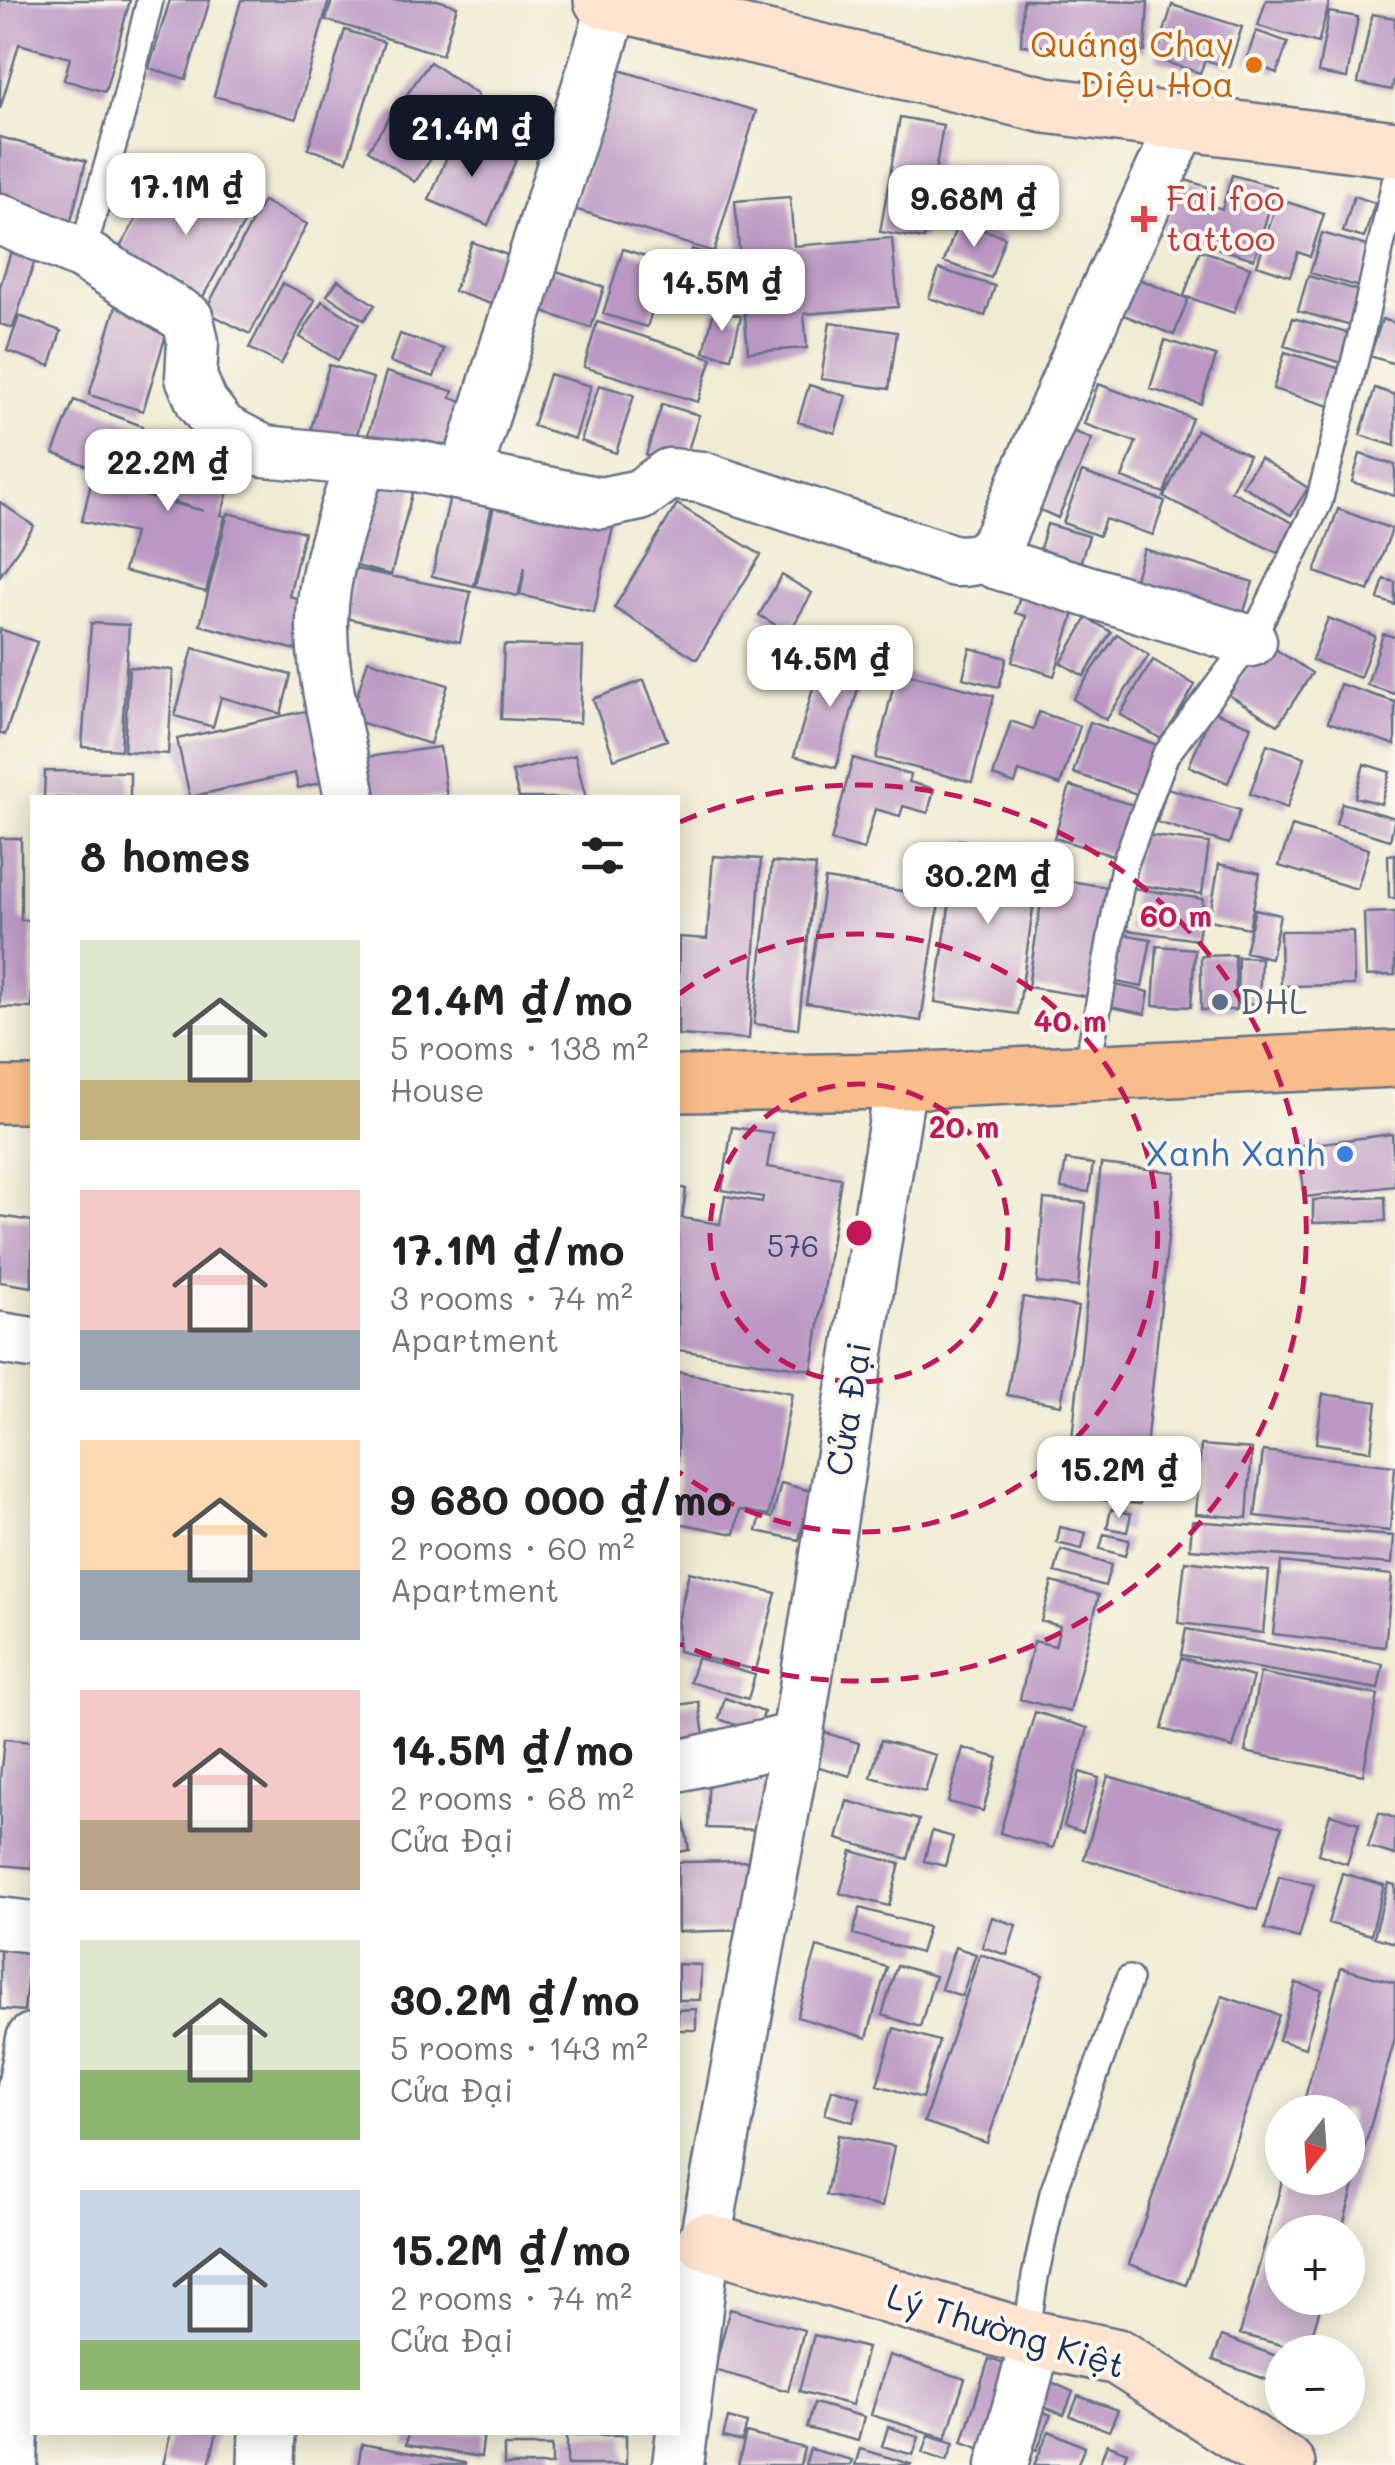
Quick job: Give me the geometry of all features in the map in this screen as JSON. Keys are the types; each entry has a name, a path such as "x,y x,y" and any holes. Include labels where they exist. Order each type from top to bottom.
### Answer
{"main road":[{"path":"608,2 1046,105 1395,149"},
{"path":"680,1084 901,1081 1395,1059"},
{"path":"0,1095 30,1094"},
{"name":"Lý Thường Kiệt","path":"691,2242 1032,2338 1118,2357 1287,2465"}],"street":[{"path":"465,476 608,2"},
{"path":"0,219 82,254 188,319 193,342 191,377 202,403 222,429 264,451 416,466 601,502 640,495 669,474 700,477 955,561 972,561 990,553 1000,537 1101,301 1184,121"},
{"path":"349,795 330,697 322,618 337,540 361,462"},
{"path":"990,553 994,562 1252,641"},
{"name":"Cửa Đại","path":"680,2431 691,2242 796,1738 901,1081"},
{"path":"0,1338 30,1343"},
{"path":"680,1766 796,1738"},
{"path":"0,1924 30,1927"},
{"path":"12,2465 22,2093 30,2050"},
{"path":"1002,2465 1032,2338"},
{"path":"266,2465 267,2435"},
{"name":"Cửa Đại","path":"678,2465 680,2435"}],"lane":[{"path":"82,254 150,0"},
{"path":"1086,1074 1124,866 1165,756 1252,641 1319,502 1395,182"},
{"path":"1032,2338 1034,2277 1053,2193 1129,1979"}],"building":[{"path":"0,0 130,0 105,92 64,80 70,58 19,44 0,109"},
{"path":"170,0 210,0 186,79 149,68"},
{"path":"241,0 329,0 296,119 214,96"},
{"path":"332,0 437,0 457,6 442,55 326,20"},
{"path":"1023,0 1148,2 1145,52 1021,45"},
{"path":"1266,0 1330,0 1318,43 1258,26"},
{"path":"1172,5 1242,27 1229,67 1205,60 1200,73 1156,59"},
{"path":"1329,12 1358,17 1347,78 1318,73"},
{"path":"1372,14 1395,18 1392,90 1358,83"},
{"path":"345,30 384,42 347,161 308,149"},
{"path":"1256,31 1288,42 1277,73 1246,61"},
{"path":"430,62 478,95 447,138 400,104"},
{"path":"616,69 756,111 714,252 574,209"},
{"path":"393,112 441,144 415,182 368,150"},
{"path":"900,117 943,125 924,239 880,232"},
{"path":"456,135 516,160 488,225 429,200"},
{"path":"0,137 86,161 71,221 0,202"},
{"path":"1232,175 1276,187 1254,259 1162,232 1179,178 1215,189 1210,205 1222,209"},
{"path":"195,178 252,209 196,309 119,249 153,190 179,204"},
{"path":"1354,196 1375,203 1364,238 1343,232"},
{"path":"790,197 794,246 892,238 898,307 804,314 807,348 748,352 735,201"},
{"path":"1278,199 1324,214 1310,257 1298,252 1290,276 1257,265"},
{"path":"263,201 307,224 250,334 205,311"},
{"path":"958,221 1005,237 991,278 944,262"},
{"path":"1322,233 1371,247 1360,287 1310,273"},
{"path":"472,242 529,263 510,311 454,291"},
{"path":"12,248 36,257 13,328 0,324 0,287"},
{"path":"623,249 667,263 647,327 603,314"},
{"path":"692,249 724,260 717,282 685,272"},
{"path":"1200,250 1250,267 1234,313 1184,296"},
{"path":"539,265 604,287 591,328 525,306"},
{"path":"939,269 995,286 985,316 929,298"},
{"path":"1131,276 1188,299 1174,335 1116,312"},
{"path":"1308,276 1361,291 1351,326 1298,311"},
{"path":"338,280 375,305 364,320 327,295"},
{"path":"283,283 315,300 281,364 249,348"},
{"path":"322,301 359,324 338,360 300,337"},
{"path":"117,303 171,318 143,411 89,395"},
{"path":"714,310 741,316 731,358 704,352"},
{"path":"19,316 61,331 50,366 7,351"},
{"path":"1293,318 1351,334 1342,363 1284,346"},
{"path":"1382,319 1395,323 1395,364 1370,356"},
{"path":"597,322 712,358 698,402 584,367"},
{"path":"830,322 897,332 889,389 821,379"},
{"path":"400,334 444,349 434,377 390,362"},
{"path":"1165,340 1216,356 1201,404 1150,389"},
{"path":"1285,352 1341,369 1330,406 1273,389"},
{"path":"329,365 373,378 352,452 308,439"},
{"path":"386,372 453,391 451,398 465,402 471,445 449,439 442,464 366,442"},
{"path":"549,374 591,386 575,439 533,426"},
{"path":"1098,384 1192,418 1164,493 1122,478 1136,442 1084,424"},
{"path":"599,385 634,395 616,453 581,441"},
{"path":"809,385 846,396 835,433 798,422"},
{"path":"1375,388 1395,395 1395,446 1360,435"},
{"path":"74,400 142,426 122,479 53,453"},
{"path":"662,404 699,415 683,466 646,455"},
{"path":"1056,424 1092,439 1058,518 1023,502"},
{"path":"1197,430 1249,455 1231,491 1293,523 1278,553 1164,497"},
{"path":"145,439 236,466 221,515 225,516 206,592 124,571 134,533 82,521 91,483 204,511 131,489"},
{"path":"1360,454 1395,465 1395,496 1352,482"},
{"path":"1260,458 1308,488 1291,515 1242,485"},
{"path":"1082,472 1165,501 1153,535 1105,519 1099,536 1063,523"},
{"path":"376,476 414,486 391,575 353,565"},
{"path":"454,478 496,488 474,586 432,576"},
{"path":"498,488 616,514 594,612 520,595 525,567 518,596 476,586"},
{"path":"0,502 34,526 0,576"},
{"path":"677,504 761,555 697,659 614,608"},
{"path":"1338,509 1392,529 1369,591 1315,572"},
{"path":"228,513 304,532 289,596 316,603 304,652 200,625"},
{"path":"1047,524 1089,536 1075,579 1035,567"},
{"path":"1144,549 1253,582 1238,631 1129,598"},
{"path":"355,569 471,592 460,642 345,618"},
{"path":"782,575 812,593 789,633 759,615"},
{"path":"1384,579 1395,582 1395,605 1378,599"},
{"path":"1024,584 1074,613 1054,676 1012,662 1026,616 1015,613"},
{"path":"1087,618 1111,632 1084,676 1061,663"},
{"path":"1328,618 1375,636 1360,678 1312,660"},
{"path":"91,623 129,625 121,750 82,747"},
{"path":"0,629 37,642 5,735 0,733"},
{"path":"1117,634 1149,655 1106,720 1073,699"},
{"path":"1383,634 1395,637 1395,694 1367,685"},
{"path":"1263,641 1312,673 1278,725 1229,695"},
{"path":"504,645 583,647 580,723 501,719"},
{"path":"193,648 291,675 281,714 221,697 213,727 175,716"},
{"path":"970,648 1007,658 999,687 963,678"},
{"path":"823,652 865,663 836,768 794,756"},
{"path":"368,660 448,685 430,744 350,719"},
{"path":"1153,660 1195,685 1163,740 1120,714"},
{"path":"129,667 173,670 168,754 124,751"},
{"path":"897,671 994,696 972,782 876,758"},
{"path":"644,680 667,740 614,759 593,699"},
{"path":"1340,684 1395,702 1395,745 1328,722"},
{"path":"319,708 336,779 298,788 295,773 190,795 177,739"},
{"path":"1212,711 1251,726 1228,783 1189,766"},
{"path":"1039,712 1080,726 1060,785 1019,771 1015,784 993,776 1011,721 1033,729"},
{"path":"1090,722 1157,745 1140,795 1073,773"},
{"path":"1267,744 1305,757 1287,808 1250,794"},
{"path":"440,747 447,795 364,795 359,758"},
{"path":"575,755 585,795 518,795 512,772"},
{"path":"853,758 911,775 909,782 934,789 928,813 903,806 900,816 875,809 864,850 831,841"},
{"path":"1364,764 1390,772 1381,804 1355,797"},
{"path":"45,771 130,772 130,795 44,795"},
{"path":"1070,786 1133,805 1117,857 1054,838"},
{"path":"1167,788 1240,810 1229,844 1157,822"},
{"path":"1342,803 1395,818 1390,840 1336,824"},
{"path":"1292,826 1369,849 1357,889 1279,866"},
{"path":"1138,834 1209,843 1202,894 1131,884"},
{"path":"0,838 21,838 21,920 30,920 30,1008 0,1007"},
{"path":"959,840 1041,852 1018,1014 935,1002"},
{"path":"1395,854 1395,898 1389,898 1388,855"},
{"path":"713,856 761,859 749,1039 680,1035 680,937 707,939"},
{"path":"772,862 816,866 798,1029 754,1024"},
{"path":"1219,864 1260,873 1249,928 1209,920"},
{"path":"1045,877 1107,887 1090,997 1028,987"},
{"path":"825,879 940,897 921,1021 806,1003"},
{"path":"1133,888 1203,899 1198,940 1127,930"},
{"path":"1255,909 1280,915 1271,958 1245,952"},
{"path":"1395,912 1395,975 1366,976 1364,913"},
{"path":"1280,931 1353,931 1354,985 1281,986"},
{"path":"1117,933 1151,939 1142,987 1107,980"},
{"path":"1157,946 1195,949 1191,1007 1153,1005"},
{"path":"1235,955 1236,1010 1201,1010 1201,956"},
{"path":"1238,957 1261,958 1259,1004 1237,1004"},
{"path":"1111,984 1149,992 1145,1014 1106,1006"},
{"path":"732,1127 773,1133 767,1167 841,1178 812,1370 680,1350 680,1188 686,1189 682,1218 720,1224 725,1196 762,1202 763,1197 722,1190"},
{"path":"1392,1134 1395,1186 1305,1197 1298,1146"},
{"path":"1066,1160 1093,1164 1089,1192 1061,1188"},
{"path":"1101,1164 1175,1172 1140,1504 1066,1496"},
{"path":"1385,1197 1386,1221 1313,1223 1313,1200"},
{"path":"1044,1199 1086,1203 1078,1287 1037,1283"},
{"path":"0,1216 30,1221 30,1287 0,1282"},
{"path":"1023,1297 1078,1307 1061,1405 1007,1395"},
{"path":"680,1372 792,1393 769,1515 740,1510 735,1534 680,1523"},
{"path":"1323,1394 1377,1402 1371,1451 1316,1443"},
{"path":"1201,1445 1252,1449 1247,1518 1196,1514"},
{"path":"1263,1451 1395,1466 1390,1531 1255,1516"},
{"path":"781,1483 811,1491 799,1540 757,1531 761,1515 772,1518"},
{"path":"1111,1509 1131,1514 1127,1532 1107,1528"},
{"path":"1192,1521 1394,1536 1392,1564 1190,1549"},
{"path":"1060,1527 1086,1533 1082,1549 1057,1543"},
{"path":"1104,1534 1129,1540 1125,1556 1100,1549"},
{"path":"1061,1550 1111,1565 1105,1586 1055,1572"},
{"path":"1185,1561 1269,1571 1263,1633 1178,1623"},
{"path":"1281,1562 1392,1575 1385,1647 1273,1634"},
{"path":"689,1572 776,1593 756,1670 680,1651 680,1612"},
{"path":"1052,1582 1099,1595 1070,1712 1020,1699 1034,1641 1055,1646 1060,1626 1041,1621"},
{"path":"1186,1629 1383,1664 1378,1689 1181,1655"},
{"path":"697,1658 755,1675 748,1699 690,1682"},
{"path":"1181,1658 1253,1677 1233,1748 1162,1729"},
{"path":"1260,1673 1378,1695 1363,1775 1245,1752"},
{"path":"725,1698 764,1712 758,1733 719,1719"},
{"path":"699,1702 707,1755 680,1759 680,1705"},
{"path":"1035,1712 1088,1728 1053,1848 1000,1833"},
{"path":"823,1732 859,1743 850,1776 815,1766"},
{"path":"4,1739 30,1742 30,1868 0,1865"},
{"path":"881,1740 936,1755 925,1792 871,1777"},
{"path":"963,1748 998,1758 983,1811 948,1802"},
{"path":"709,1761 769,1764 766,1830 707,1828"},
{"path":"1080,1772 1099,1778 1083,1832 1064,1826"},
{"path":"1108,1776 1282,1827 1257,1910 1084,1859"},
{"path":"847,1801 919,1820 908,1859 837,1839"},
{"path":"680,1810 689,1850 680,1852"},
{"path":"1379,1813 1395,1818 1395,1855 1368,1847"},
{"path":"1330,1814 1359,1823 1347,1864 1318,1854"},
{"path":"932,1831 953,1837 945,1866 924,1861"},
{"path":"852,1851 900,1864 889,1906 840,1893"},
{"path":"749,1861 750,1930 680,1932 680,1862"},
{"path":"1342,1873 1384,1885 1371,1935 1328,1923"},
{"path":"1279,1876 1314,1885 1299,1938 1265,1929"},
{"path":"1388,1883 1395,1885 1395,1943 1374,1937"},
{"path":"860,1908 928,1927 920,1953 853,1934"},
{"path":"992,1917 1016,1925 1007,1955 982,1947"},
{"path":"0,1931 30,1934 24,2011 0,2009"},
{"path":"817,1947 887,1967 867,2038 797,2017"},
{"path":"955,1947 976,1954 962,1996 941,1989"},
{"path":"980,1954 1043,1975 987,2143 924,2122"},
{"path":"680,1964 701,1965 700,2000 680,2000"},
{"path":"897,1965 935,1976 920,2027 882,2015"},
{"path":"1341,1968 1395,1983 1395,2038 1365,2146 1365,2095 1306,2095"},
{"path":"1296,1983 1322,1990 1305,2048 1279,2040"},
{"path":"1222,1996 1279,2015 1186,2285 1129,2264"},
{"path":"696,2009 696,2030 680,2030 680,2010"},
{"path":"894,2028 939,2041 922,2098 877,2085"},
{"path":"832,2089 860,2098 853,2122 825,2114"},
{"path":"838,2135 894,2146 882,2207 826,2195"},
{"path":"1278,2195 1351,2195 1346,2215 1273,2215"},
{"path":"1265,2243 1265,2315 1318,2315 1312,2335 1265,2335 1265,2341 1240,2334"},
{"path":"730,2309 804,2330 788,2391 714,2370"},
{"path":"814,2335 867,2348 852,2405 799,2391"},
{"path":"1222,2336 1265,2352 1265,2379 1213,2360"},
{"path":"889,2355 965,2379 946,2438 871,2415"},
{"path":"989,2359 1014,2367 987,2451 962,2442"},
{"path":"1047,2380 1073,2392 1064,2415 1037,2404"},
{"path":"1078,2396 1118,2410 1109,2431 1070,2416"},
{"path":"814,2403 864,2417 858,2441 807,2428"},
{"path":"1036,2409 1051,2415 1037,2450 1022,2443"},
{"path":"728,2418 747,2423 742,2442 723,2437"},
{"path":"888,2427 919,2437 913,2455 882,2446"},
{"path":"1049,2431 1085,2447 1077,2465 1034,2465"},
{"path":"746,2433 804,2448 800,2465 738,2465"},
{"path":"170,2435 216,2435 209,2465 163,2465"},
{"path":"408,2435 484,2435 481,2457 406,2445"},
{"path":"567,2435 626,2435 626,2465 567,2465"},
{"path":"929,2435 954,2443 947,2461 923,2453"},
{"path":"362,2444 465,2463 465,2465 358,2465"},
{"path":"1107,2444 1127,2452 1122,2465 1099,2465"},
{"path":"504,2446 552,2446 552,2465 504,2465"},
{"path":"810,2449 852,2460 850,2465 805,2465"},
{"path":"860,2449 911,2464 855,2465"}],"place":[{"name":"Quáng Chay Diệu Hoa","path":"1254,65"},
{"name":"Fai foo tattoo","path":"1144,219"},
{"name":"DHL","path":"1220,1002"},
{"name":"Xanh Xanh","path":"1345,1154"}]}
